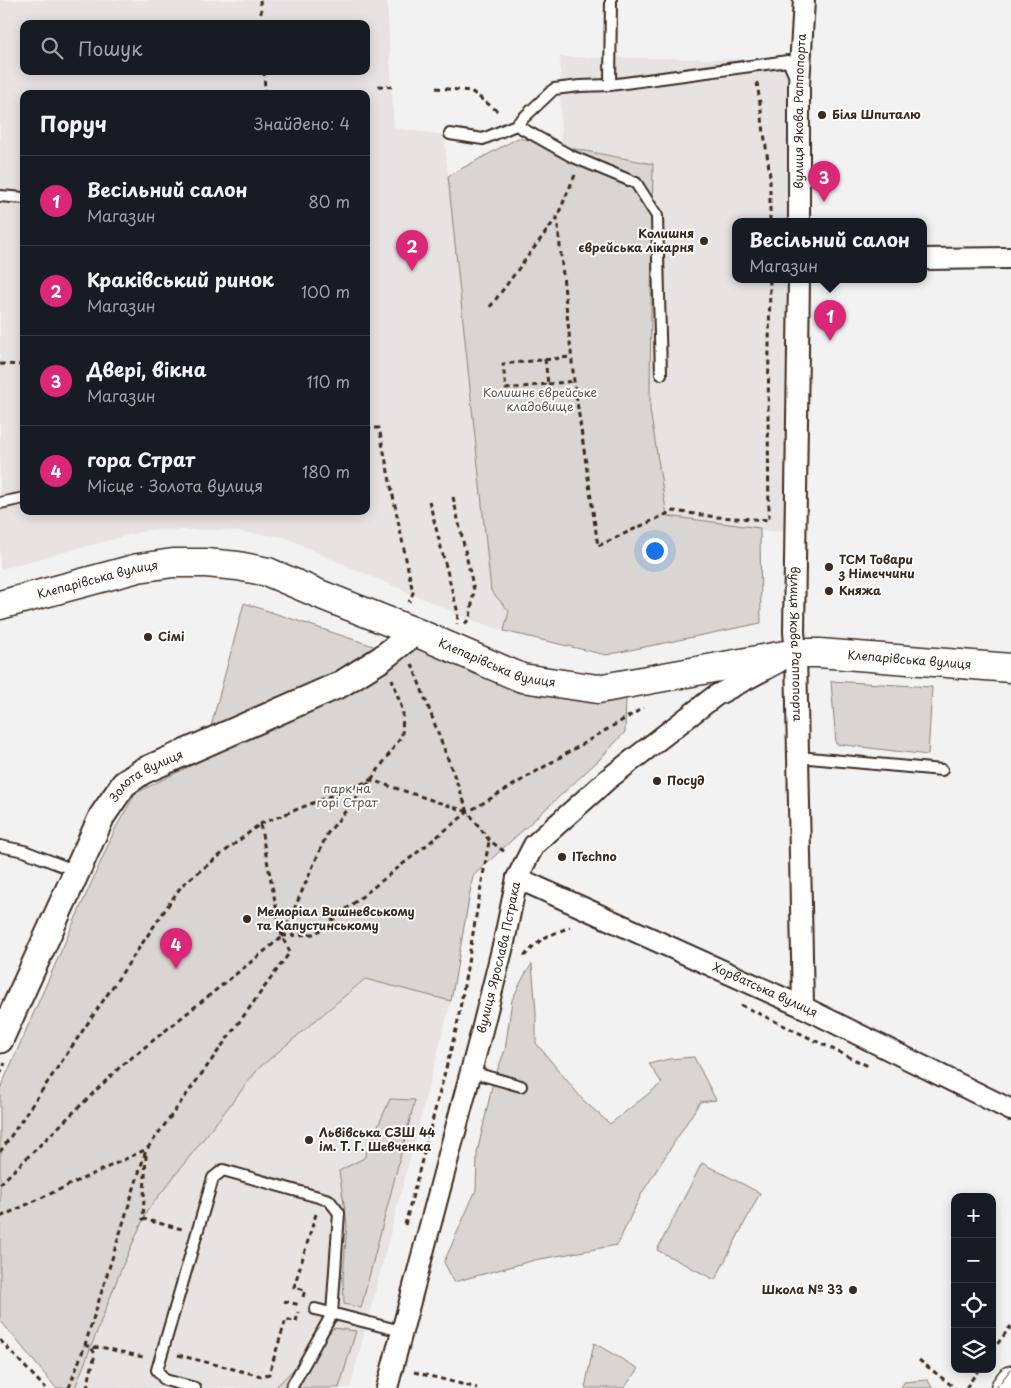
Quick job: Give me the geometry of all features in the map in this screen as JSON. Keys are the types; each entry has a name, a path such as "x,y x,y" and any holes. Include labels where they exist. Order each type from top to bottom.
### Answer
{"main road":[{"name":"Клепарівська вулиця","path":"0,605 138,568 173,563 206,563 238,566 268,572 412,644 522,678 598,689 796,652 819,652 1011,668"},
{"path":"1005,1388 1011,1380"}],"street":[{"name":"вулиця Якова Раппопорта","path":"799,218 799,85 804,0"},
{"path":"927,259 1011,258"},
{"name":"вулиця Якова Раппопорта","path":"799,283 794,632 796,652 803,1007"},
{"name":"Золота вулиця","path":"4,1048 77,871 102,816 124,784 143,771 341,684 382,659 412,644"},
{"name":"вулиця Ярослава Пстрака","path":"387,1388 471,1072 504,942 517,878 534,845 608,779 715,696 796,652"},
{"name":"Хорватська вулиця","path":"517,878 803,1007 1011,1110"}],"lane":[{"path":"610,85 611,0"},
{"path":"450,134 484,139 516,126 554,89 610,85 788,61 799,85"},
{"path":"516,126 571,156 636,182 657,216 661,374"},
{"path":"0,196 20,198"},
{"path":"0,503 20,499"},
{"path":"798,757 942,770"},
{"path":"0,846 24,851 77,871"},
{"path":"471,1072 521,1086"},
{"path":"195,1388 165,1380 157,1370 213,1178 223,1170 329,1200 339,1212 332,1314 291,1388"},
{"path":"315,1309 401,1332"}],"path":[{"path":"260,0 262,20"},
{"path":"756,66 758,94 770,176 770,218"},
{"path":"264,75 265,90"},
{"path":"378,86 396,87"},
{"path":"436,88 471,91 516,126"},
{"path":"490,307 557,217 581,160"},
{"path":"557,217 571,357 598,546 674,511 716,517 769,520 770,283"},
{"path":"571,357 503,364 506,389 574,381"},
{"path":"545,359 548,384"},
{"path":"0,364 20,365"},
{"path":"370,428 379,428 413,593 408,606"},
{"path":"429,501 458,613 459,628 470,618 474,590 453,497"},
{"path":"412,644 468,812 489,840 508,855"},
{"path":"0,1184 120,1067 282,936 327,834 371,780 402,736 403,712 392,680 396,671"},
{"path":"282,936 314,934 468,812 646,706"},
{"path":"0,1152 182,885 260,824 371,780 468,812"},
{"path":"69,1388 85,1344 147,1149 290,952 282,936 260,824"},
{"path":"404,1229 457,1026 489,840"},
{"path":"521,958 543,938 573,925"},
{"path":"734,1002 868,1066"},
{"path":"0,1074 4,1048"},
{"path":"0,1217 147,1149"},
{"path":"147,1149 143,1218 197,1233"},
{"path":"176,1355 261,1376 269,1374 286,1319 296,1322 305,1290 294,1286 316,1216 314,1207"},
{"path":"284,1301 300,1305"},
{"path":"996,1345 1011,1326"},
{"path":"0,1340 45,1388"},
{"path":"85,1344 113,1349 160,1362"},
{"path":"87,1388 95,1354 91,1346"},
{"path":"919,1360 955,1388"},
{"path":"406,1370 477,1388"},
{"path":"966,1388 976,1373"}],"shaded area":[{"path":"0,0 387,0 394,128 444,135 491,591 509,611 504,631 472,620 284,537 223,530 148,530 0,569"},
{"path":"560,57 795,60 792,218 732,218 732,283 791,283 786,532 654,524 561,156"},
{"name":"Львівська СЗШ 44 ім. Т. Г. Шевченка","path":"366,979 451,1001 350,1388 75,1388 122,1267 147,1211 259,1068"}],"green space":[{"name":"Колишнє єврейське кладовище","path":"518,138 653,164 650,410 667,516 760,528 761,623 606,655 504,631 509,611 491,591 448,176"},
{"name":"парк на горі Страт","path":"244,603 397,654 422,645 626,697 625,732 599,760 473,876 451,1001 365,979 259,1068 147,1211 122,1267 75,1388 56,1388 0,1320 0,1089 116,827 136,793 202,760"},
{"path":"831,681 932,687 928,755 836,744"},
{"path":"532,964 536,1011 536,1043 583,1100 610,1124 662,1083 649,1064 669,1059 694,1057 716,1100 700,1102 642,1193 617,1245 535,1260 454,1282 444,1262 476,1190 477,1153 493,1082 505,1050 512,1000"},
{"path":"390,1099 415,1100 361,1308 344,1304 343,1279 347,1224 339,1171 364,1158"},
{"path":"702,1163 760,1193 715,1280 657,1250"},
{"path":"334,1328 356,1331 339,1388 275,1388"},
{"path":"594,1343 639,1369 624,1388 585,1388"},
{"path":"928,1380 932,1388 901,1388 904,1382"}],"tram line":[{"path":"996,1388 1011,1369"}],"place":[{"name":"Біля Шпиталю","path":"822,115"},
{"name":"Двері, вікна","path":"824,202"},
{"name":"Колишня єврейська лікарня","path":"704,241"},
{"name":"Краківський ринок","path":"412,271"},
{"name":"Весільний салон","path":"830,341"},
{"name":"ТСМ Товари з Німеччини","path":"829,567"},
{"name":"Княжа","path":"829,591"},
{"name":"Сімі","path":"148,637"},
{"name":"Посуд","path":"657,781"},
{"name":"ITechno","path":"562,857"},
{"name":"Меморіал Вишневському та Капустинському","path":"247,919"},
{"name":"гора Страт","path":"176,969"},
{"name":"Львівська СЗШ 44 ім. Т. Г. Шевченка","path":"309,1140"},
{"name":"Школа № 33","path":"853,1290"}]}
